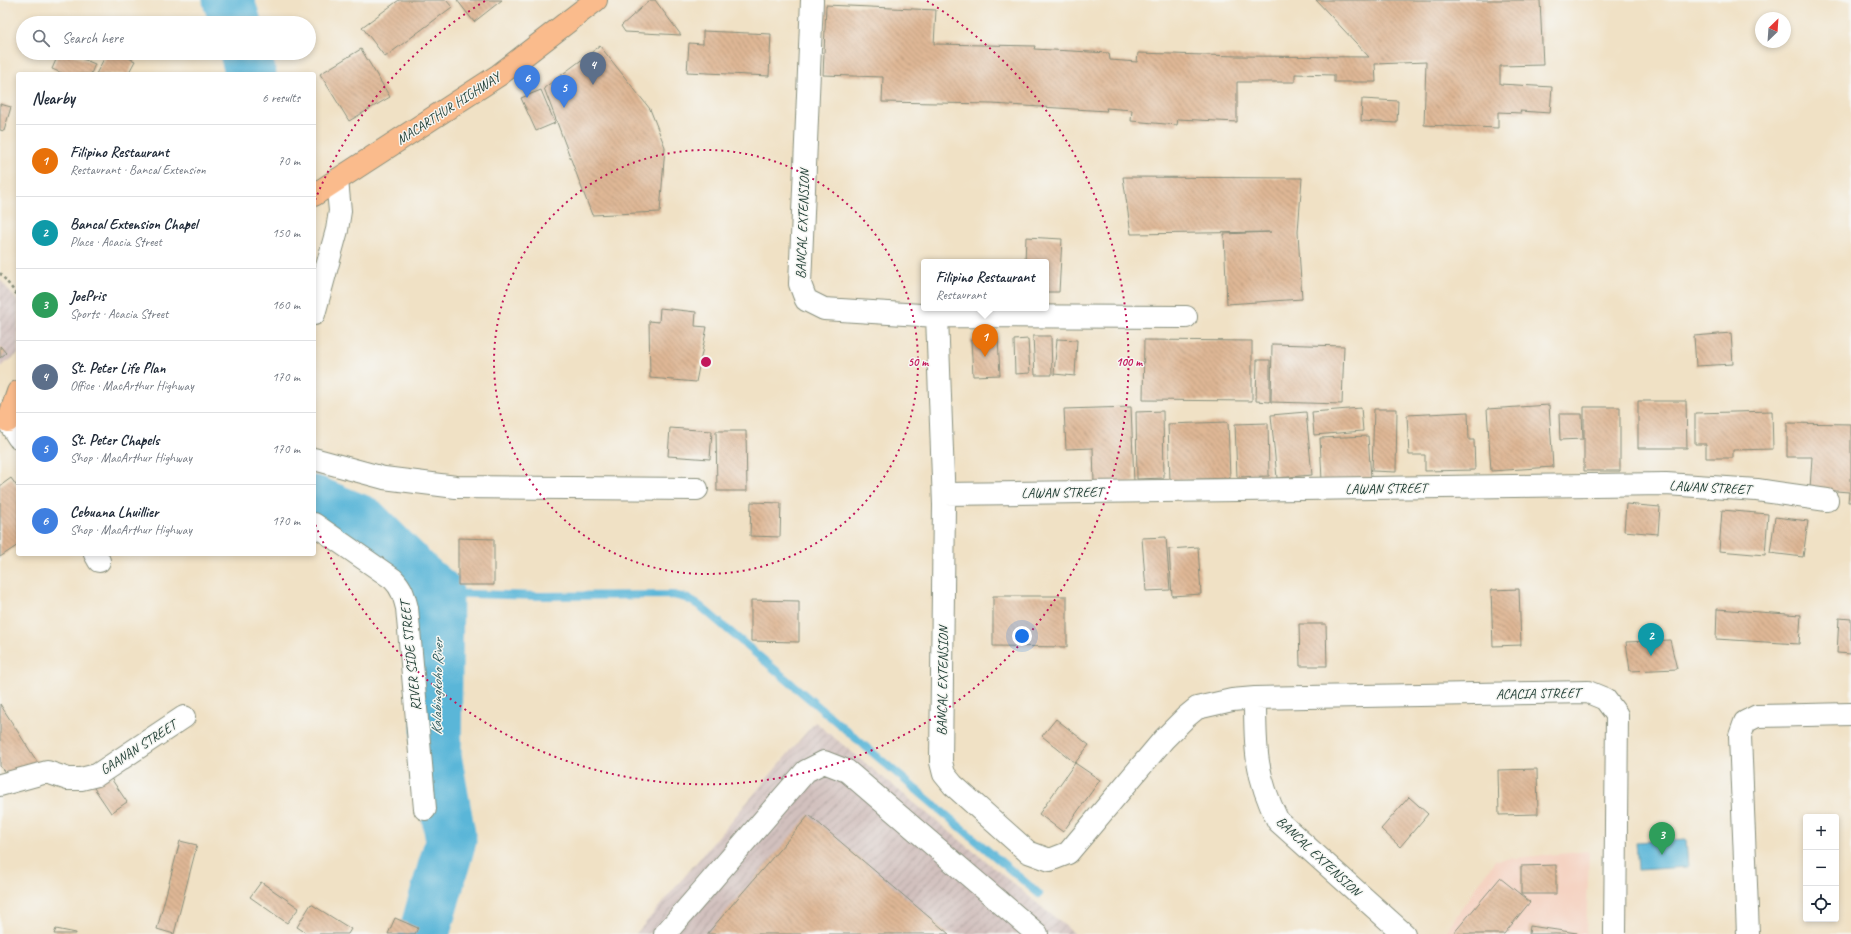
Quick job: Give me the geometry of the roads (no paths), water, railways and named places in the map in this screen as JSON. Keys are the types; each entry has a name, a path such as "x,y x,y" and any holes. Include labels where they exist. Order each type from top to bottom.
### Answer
{"highway":[{"name":"MACARTHUR HIGHWAY","path":"316,194 499,75 596,0"},
{"path":"11,426 16,402"}],"street":[{"name":"BANCAL EXTENSION","path":"812,0 800,284 806,300 824,309 937,316 944,499 941,762 944,774 953,785 1028,852 1050,860 1068,853 1164,738 1197,708 1232,700 1255,698 1255,737 1259,773 1267,798 1278,821 1404,934"},
{"path":"316,307 337,230 340,211 337,180"},
{"path":"937,316 1186,317"},
{"path":"316,460 384,478 456,487 697,489"},
{"name":"LAWAN STREET","path":"944,499 1666,484 1757,490 1827,500"},
{"path":"944,499 1664,496"},
{"name":"RIVER SIDE STREET","path":"316,525 393,579 401,587 404,594 407,608 425,809"},
{"name":"ACACIA STREET","path":"1255,698 1588,692 1605,699 1616,714 1615,934"},
{"path":"1748,934 1740,736 1745,722 1757,716 1851,714"},
{"name":"GAANAN STREET","path":"0,785 47,772 68,779 81,779 97,774 184,718"},
{"path":"665,934 806,771 824,762 847,771 1037,934"}],"water":[{"path":"1686,839 1688,867 1638,870 1636,842"}],"waterway":[{"name":"Kalabingkoho River","path":"228,0 234,16"},
{"name":"Kalabingkoho River","path":"247,60 250,72"},
{"name":"Kalabingkoho River","path":"316,502 363,521 420,578 438,593 436,756 451,840 424,934"},
{"path":"438,593 540,596 673,595 686,598 700,606 1039,894"}],"place":[{"name":"St. Peter Life Plan","path":"593,85"},
{"name":"Cebuana Lhuillier","path":"527,98"},
{"name":"St. Peter Chapels","path":"564,108"},
{"name":"Filipino Restaurant","path":"985,357"},
{"name":"Bancal Extension Chapel","path":"1651,656"},
{"name":"JoePris","path":"1662,855"}]}
